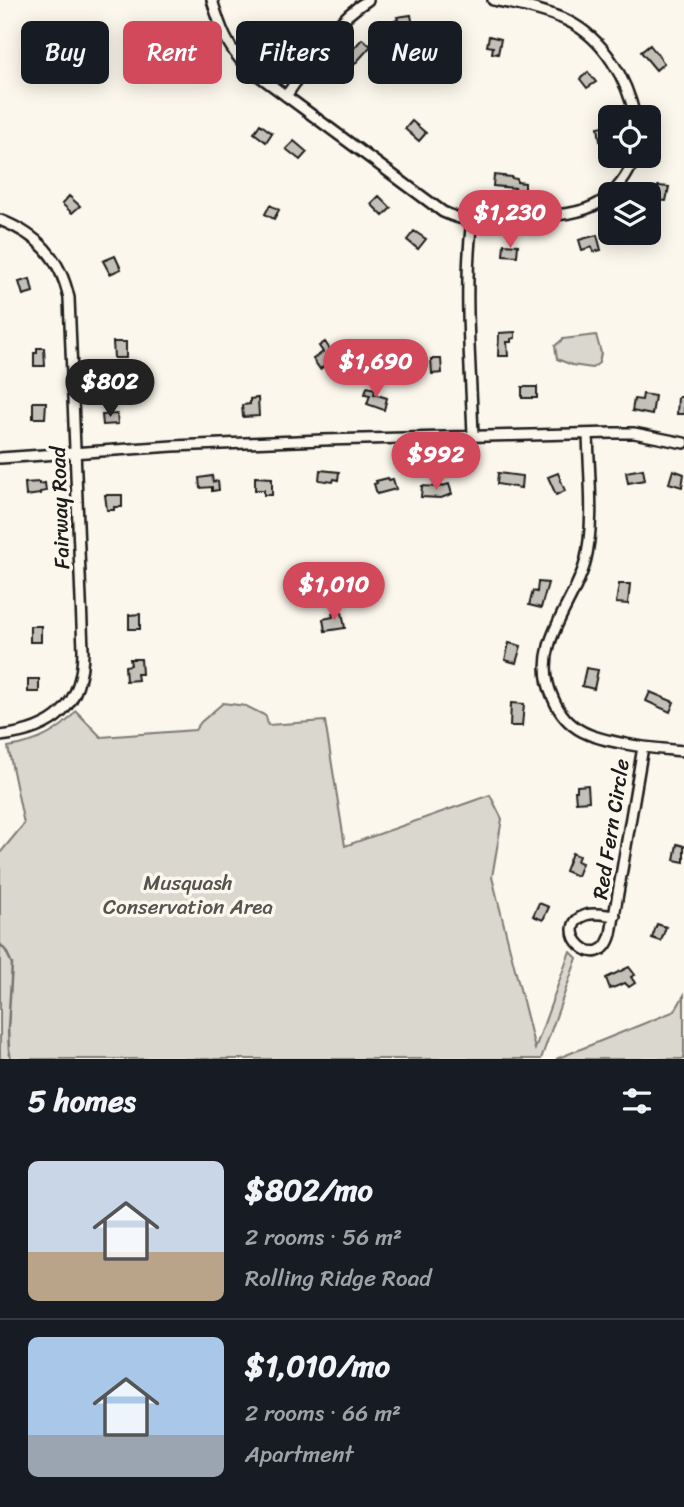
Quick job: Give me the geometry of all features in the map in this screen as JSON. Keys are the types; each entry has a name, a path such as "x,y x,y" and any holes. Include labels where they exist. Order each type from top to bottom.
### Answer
{"street":[{"path":"212,0 223,34 233,52 247,67 443,212 457,218 472,220 572,213 600,202 615,189 630,168"},
{"path":"286,96 342,20 368,0"},
{"path":"493,0 551,14 579,27 614,64 633,105"},
{"name":"Fairway Road","path":"0,220 19,227 44,246 64,279 70,308 83,650 80,680 66,707 33,730 0,736"},
{"path":"472,220 468,286 473,437"},
{"path":"0,458 173,446 319,440 634,433 684,443"},
{"path":"588,435 590,503 587,554 582,573 552,636 545,666 548,688 562,715 576,729 605,741 684,751"},
{"name":"Red Fern Circle","path":"615,916 593,914 581,917 573,932 577,944 594,951 606,946 610,940 615,916 643,747"}],"green space":[{"path":"596,335 601,353 599,363 592,368 557,359 555,346 563,339"},
{"name":"Musquash Conservation Area","path":"223,703 246,706 266,716 268,725 325,721 345,846 490,795 502,819 492,877 535,1049 570,951 577,958 541,1059 0,1059 0,853 24,824 8,747 46,736 76,711 101,737 195,730"},
{"path":"684,995 684,1059 556,1059 675,1011"}],"building":[{"path":"411,15 412,21 394,21 398,20 397,17"},
{"path":"489,36 501,39 498,54 492,53 493,47 487,46"},
{"path":"362,39 368,44 368,49 354,65 354,48"},
{"path":"650,45 664,63 656,70 641,52"},
{"path":"588,72 596,82 587,88 580,79"},
{"path":"412,121 426,133 419,141 405,129"},
{"path":"260,124 272,133 266,142 254,133"},
{"path":"294,141 307,152 300,160 286,149"},
{"path":"494,175 511,177 517,179 517,182 525,183 525,193 514,193 515,188 493,186"},
{"path":"661,186 669,187 666,201 661,200"},
{"path":"69,196 80,206 72,213 62,204"},
{"path":"379,196 391,208 383,216 371,204"},
{"path":"270,205 279,210 274,219 265,214"},
{"path":"414,231 426,239 418,249 407,240"},
{"path":"597,235 601,250 593,252 592,247 582,250 579,240"},
{"path":"504,244 518,245 517,256 503,255"},
{"path":"115,256 121,269 110,274 103,261"},
{"path":"30,279 33,292 23,295 19,282"},
{"path":"515,332 515,338 507,342 508,356 498,356 499,333"},
{"path":"113,342 126,342 126,358 114,358"},
{"path":"325,342 336,358 320,369 313,359 323,352 319,346"},
{"path":"37,348 44,348 45,366 34,366 34,353 37,353"},
{"path":"431,359 441,359 442,373 432,374"},
{"path":"367,387 375,389 374,394 387,398 384,410 367,404 370,395 365,394"},
{"path":"522,387 537,387 537,398 522,398"},
{"path":"643,394 655,396 652,415 632,411 634,399 642,400"},
{"path":"678,397 684,397 684,414 677,414"},
{"path":"258,398 259,416 243,417 242,405 250,404 250,399"},
{"path":"33,402 46,402 45,418 33,418"},
{"path":"117,414 118,424 103,425 102,415"},
{"path":"643,469 645,480 628,483 626,472"},
{"path":"320,470 339,472 338,480 319,480"},
{"path":"673,470 684,474 682,487 669,483"},
{"path":"498,473 522,476 521,488 497,484"},
{"path":"558,473 565,491 556,495 548,477"},
{"path":"212,476 213,482 218,481 219,490 212,491 212,487 200,488 199,478"},
{"path":"255,477 272,478 272,495 264,495 264,490 255,490"},
{"path":"393,479 396,489 377,494 374,484 376,481"},
{"path":"25,483 45,483 46,491 26,496"},
{"path":"449,484 452,494 441,498 421,497 422,486 439,487"},
{"path":"105,495 122,495 122,507 107,510"},
{"path":"538,582 548,583 541,608 529,605 533,591 537,592"},
{"path":"619,584 630,584 628,604 616,603"},
{"path":"342,612 345,628 325,631 323,619 333,617 332,613"},
{"path":"140,614 140,629 129,629 129,615"},
{"path":"30,626 41,626 41,642 30,642"},
{"path":"509,643 521,646 516,663 505,660"},
{"path":"130,659 141,659 142,674 137,674 138,680 126,681 125,666 131,665"},
{"path":"586,668 598,670 594,689 582,686"},
{"path":"28,679 39,679 39,692 28,692"},
{"path":"650,692 674,702 670,712 646,701"},
{"path":"511,703 524,704 522,726 510,726"},
{"path":"588,785 589,801 576,802 577,786"},
{"path":"677,844 684,846 684,862 674,860"},
{"path":"572,853 579,856 577,861 582,863 577,876 565,871"},
{"path":"539,903 549,907 543,920 533,916"},
{"path":"657,924 666,927 661,941 652,938"},
{"path":"629,967 635,975 631,977 635,983 629,987 625,983 610,989 606,978"}],"waterway":[{"path":"0,944 12,964 8,1029 11,1059"}]}
